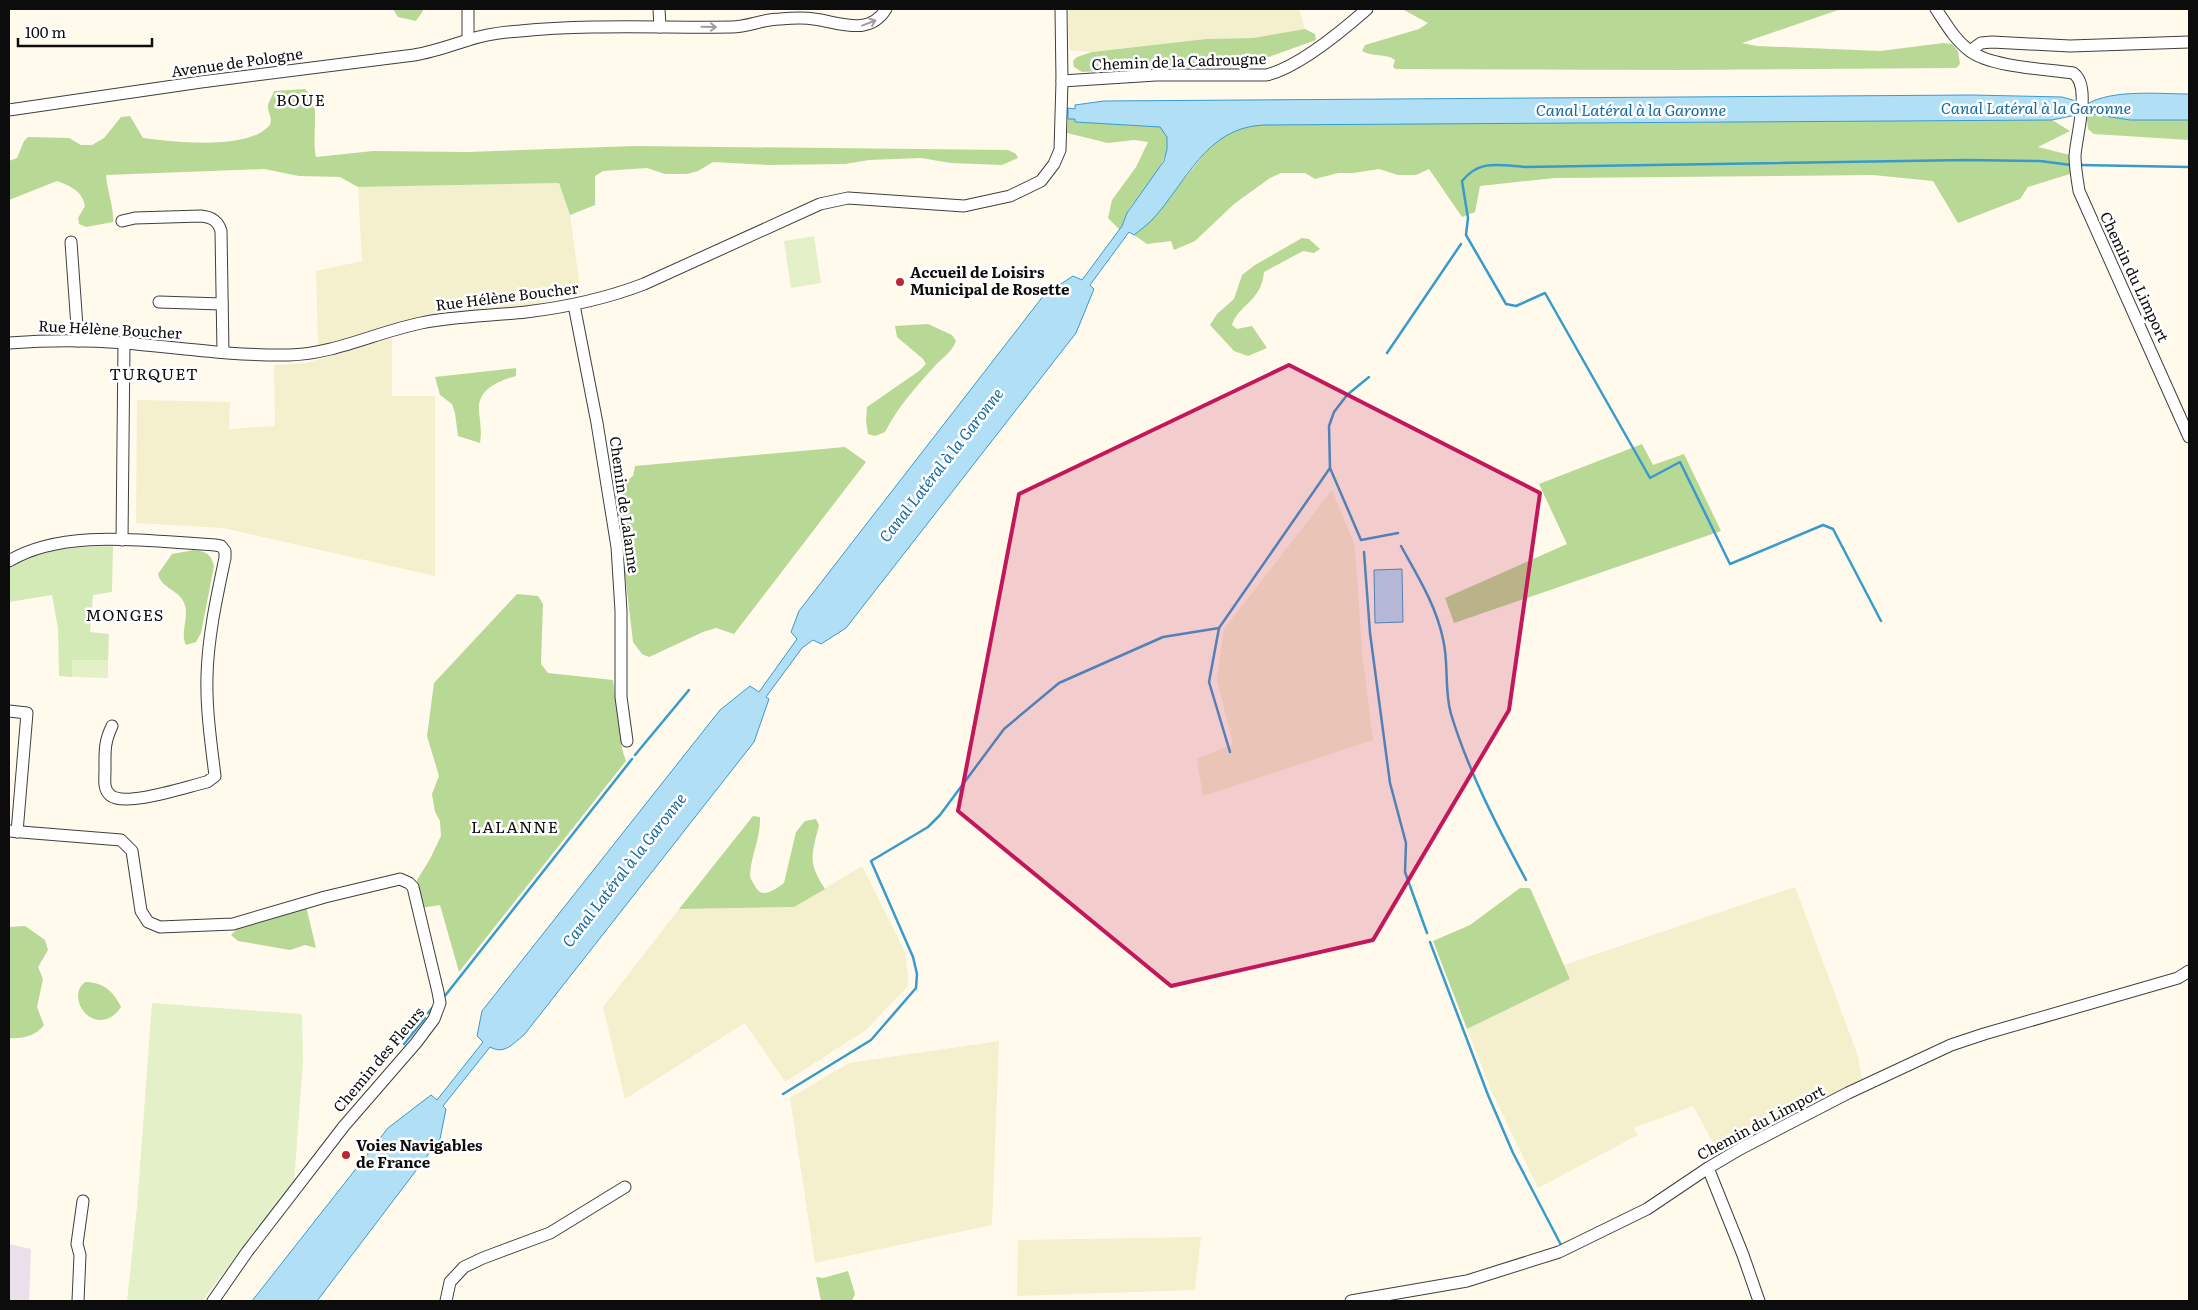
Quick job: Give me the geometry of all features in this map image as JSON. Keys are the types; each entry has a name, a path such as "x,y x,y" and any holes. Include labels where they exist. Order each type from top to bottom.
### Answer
{"street":[{"path":"468,9 468,40"},
{"path":"660,9 660,27"},
{"name":"Avenue de Pologne","path":"9,110 201,82 414,56 433,52 468,40 520,31 735,27 769,19 812,18 840,25 862,26 877,19 886,9"},
{"path":"1060,9 1062,82"},
{"name":"Chemin de la Cadrougne","path":"1062,82 1156,75 1266,75 1276,73 1296,64 1367,9"},
{"path":"1936,9 1957,39 1970,51 1981,44 1992,42 2070,46 2189,42"},
{"name":"Chemin du Limport","path":"1970,51 1987,60 2073,73 2078,78 2082,94 2075,154 2078,191 2189,437"},
{"name":"Rue Hélène Boucher","path":"9,343 54,340 124,343 223,352 287,355 310,354 420,323 574,305 616,294 644,284 820,204 848,198 964,206 982,204 1010,196 1041,181 1054,164 1060,150 1062,82"},
{"path":"122,221 135,218 202,216 212,218 216,222 220,231 223,352"},
{"path":"71,242 78,341"},
{"path":"159,302 222,304"},
{"name":"Chemin de Lalanne","path":"574,305 597,423 618,547 621,611 621,697 627,741"},
{"path":"122,540 124,343"},
{"path":"9,562 22,554 52,545 78,541 122,540 215,545 221,546 225,551 214,613 207,675 208,710 215,776 207,782 134,799 116,798 110,795 105,788 105,740 112,726"},
{"path":"9,711 26,714 13,831"},
{"name":"Chemin des Fleurs","path":"13,831 116,838 128,844 134,858 140,911 143,917 153,926 168,928 233,924 325,897 400,879 409,883 415,894 417,912 440,1003 434,1019 416,1043 344,1126 247,1252 213,1301"},
{"name":"Chemin du Limport","path":"1350,1301 1467,1281 1559,1252 1648,1210 1708,1168 1740,1149 1848,1094 1951,1045 2178,978 2189,971"},
{"path":"1708,1168 1743,1255 1759,1301"},
{"path":"446,1301 450,1282 464,1267 483,1258 550,1234 625,1187"},
{"path":"78,1301 80,1255 77,1244 83,1202"}],"highlighted area":[{"path":"1289,365 1540,493 1509,710 1373,940 1171,986 958,811 1019,494"}],"shaded area":[{"path":"1068,9 1299,9 1305,29 1253,38 1206,39 1092,52 1069,50"},
{"path":"559,183 570,215 581,294 529,305 429,316 318,346 316,271 362,261 358,187"},
{"path":"392,338 392,396 435,396 435,576 223,528 136,523 137,400 230,402 229,429 275,426 274,365 306,363"},
{"path":"1332,490 1355,546 1362,651 1373,740 1203,796 1197,759 1233,744 1217,680 1224,629"},
{"path":"862,866 905,952 908,976 908,986 866,1030 785,1082 745,1023 625,1099 603,1007 679,909 794,907"},
{"path":"1795,887 1858,1056 1862,1079 1719,1153 1693,1106 1634,1128 1638,1135 1538,1188 1492,1092 1467,1029 1570,979 1564,965"},
{"path":"999,1041 992,1225 815,1263 790,1098 849,1063"},
{"path":"1201,1237 1195,1290 1017,1296 1018,1240"},
{"path":"9,1244 31,1249 29,1301 9,1301"}],"green space":[{"path":"393,9 422,9 423,11 416,21 398,17"},
{"path":"1402,9 1841,9 1742,43 1757,46 1880,51 1943,43 1952,44 1958,51 1960,64 1956,68 1680,70 1396,69 1393,67 1395,60 1362,51 1365,45 1419,29 1428,23"},
{"path":"1305,29 1315,34 1316,40 1241,67 1156,68 1082,72 1074,67 1073,61 1077,57 1092,52 1206,39 1253,38"},
{"path":"305,89 313,98 314,103 316,157 373,151 467,152 634,146 1008,150 1016,154 1018,158 1002,165 951,163 921,158 869,160 845,164 767,165 713,162 698,171 687,174 665,174 647,168 603,171 595,176 595,205 570,215 559,183 358,187 340,177 299,176 264,169 106,175 113,222 86,227 79,224 78,218 85,206 81,196 71,187 57,181 9,200 9,161 17,158 24,141 28,137 69,138 81,145 92,145 104,138 121,117 130,116 143,138 208,143 227,142 257,134 268,127 271,119 268,105 274,91"},
{"path":"2086,113 2130,120 2189,120 2189,140 2094,134 2088,129"},
{"path":"1068,119 1075,119 1076,122 1160,127 1167,136 1168,146 1158,169 1128,211 1120,230 1108,218 1112,200 1136,167 1148,142 1134,140 1108,143 1067,133"},
{"path":"2052,120 2070,131 2038,147 2070,155 2070,174 2028,187 2020,199 1958,223 1933,181 1873,175 1555,178 1480,186 1475,212 1462,217 1429,169 1416,175 1398,175 1379,169 1338,173 1315,179 1305,173 1281,173 1270,178 1234,204 1195,241 1174,250 1171,241 1147,244 1134,235 1151,220 1213,143 1229,133 1249,125"},
{"path":"814,236 821,283 791,288 784,241"},
{"path":"1302,238 1309,239 1320,249 1314,253 1303,251 1264,272 1259,290 1239,312 1232,325 1237,329 1252,326 1267,348 1248,356 1234,351 1210,325 1217,314 1234,299 1242,275 1255,265"},
{"path":"928,324 952,335 956,341 954,345 949,353 907,398 885,432 875,436 868,434 866,421 867,407 919,371 926,364 923,359 897,337 895,326"},
{"path":"516,368 516,376 490,387 479,403 480,443 458,436 452,404 440,395 435,377"},
{"path":"1642,444 1653,465 1684,454 1721,531 1454,623 1445,598 1567,544 1539,484"},
{"path":"845,447 866,462 734,634 716,628 649,657 642,654 633,642 615,489 633,476 635,466"},
{"path":"113,546 112,592 93,595 90,632 109,634 108,660 72,660 72,677 59,676 58,628 52,595 9,602 9,568 31,556 58,550"},
{"path":"194,550 208,554 214,566 201,633 196,642 186,645 184,640 185,605 179,596 162,582 158,574 172,554"},
{"path":"517,594 538,596 543,604 541,664 548,673 613,680 622,749 626,761 459,972 440,905 421,908 417,880 441,836 440,821 435,812 432,794 439,776 427,736 434,683"},
{"path":"72,660 108,660 108,678 72,677"},
{"path":"753,816 760,817 760,824 750,875 758,890 765,893 784,883 796,832 805,821 816,819 819,825 813,851 813,865 825,889 794,907 679,909"},
{"path":"1520,888 1529,888 1531,890 1570,979 1467,1029 1433,941 1470,925"},
{"path":"306,906 316,948 305,945 290,950 238,941 231,935 240,926"},
{"path":"25,926 45,940 48,950 38,967 43,979 37,1007 44,1025 37,1032 28,1036 9,1038 9,927"},
{"path":"85,982 91,982 107,988 115,996 121,1007 112,1016 103,1020 94,1019 86,1014 78,998 79,990"},
{"path":"152,1003 302,1014 303,1061 294,1182 202,1301 127,1301 137,1207"},
{"path":"848,1271 855,1294 852,1301 821,1301 816,1277 823,1278"}],"water":[{"name":"Canal Latéral à la Garonne","path":"2123,94 2189,94 2189,120 2130,120 2086,113 2052,120 1263,125 1243,128 1226,136 1199,159 1152,220 1134,235 1129,232 1090,285 1094,289 1076,333 846,628 821,644 813,640 802,648 766,697 769,699 754,742 524,1035 504,1049 500,1050 490,1047 443,1106 446,1109 440,1139 317,1301 252,1301 388,1128 431,1095 437,1100 483,1042 477,1036 482,1011 720,710 750,686 759,692 797,639 791,632 799,611 1044,295 1073,276 1082,280 1122,226 1127,213 1164,161 1167,137 1160,127 1075,122 1075,119 1068,119 1068,108 1075,109 1075,105 1104,101 1972,95 2062,97 2087,104 2098,99"},
{"path":"1402,569 1403,622 1375,623 1374,570"}],"waterway":[{"path":"1881,621 1833,529 1823,525 1730,564 1680,462 1650,478 1545,293 1516,306 1506,304 1466,235 1468,218 1462,181 1476,169 1490,165 1525,167 1966,160 2040,161 2071,165"},
{"path":"2080,165 2189,167"},
{"path":"1387,353 1461,244"},
{"path":"783,1094 871,1040 916,988 917,974 913,957 871,861 928,827 940,815 1004,729 1059,683 1163,637 1219,628 1330,468 1329,426 1334,412 1347,395 1369,377"},
{"path":"1330,468 1361,540 1398,533"},
{"path":"1401,546 1425,591 1440,626 1445,648 1449,705 1458,736 1484,799 1526,880"},
{"path":"1364,552 1370,633 1390,783 1406,843 1405,872 1427,933"},
{"path":"1219,628 1209,682 1230,752"},
{"path":"635,755 689,690"},
{"path":"444,997 632,759"},
{"path":"1430,942 1488,1095 1513,1153 1561,1245"},
{"path":"428,1013 433,1007"},
{"path":"404,1044 425,1018"}],"place":[{"name":"Accueil de Loisirs Municipal de Rosette","path":"900,282"},
{"name":"Voies Navigables de France","path":"346,1155"}],"district":[{"name":"BOUE","path":"301,100"},
{"name":"TURQUET","path":"154,374"},
{"name":"MONGES","path":"125,615"},
{"name":"LALANNE","path":"515,827"}]}
